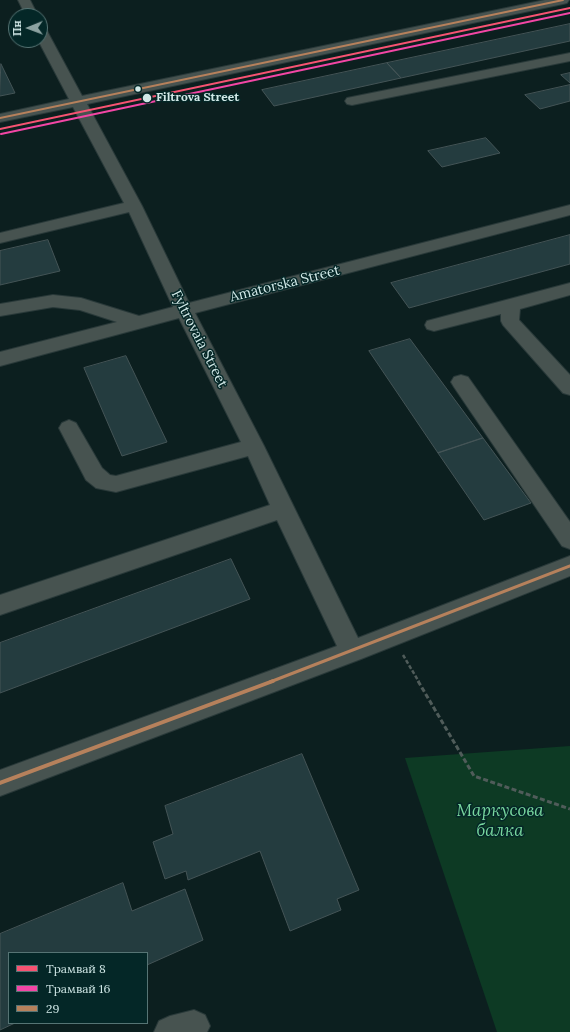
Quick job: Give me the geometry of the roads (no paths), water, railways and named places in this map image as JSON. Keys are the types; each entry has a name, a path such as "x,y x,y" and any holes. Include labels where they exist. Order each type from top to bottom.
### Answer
{"street":[{"path":"0,118 563,0"},
{"name":"Fyltrovaia Street","path":"48,46 134,206 184,310 254,446 283,510 352,651"},
{"path":"352,101 570,56"},
{"path":"0,238 134,206"},
{"name":"Amatorska Street","path":"0,359 570,210"},
{"path":"434,325 570,289"},
{"path":"0,310 53,301 81,304 139,322"},
{"path":"513,305 510,309 510,321 570,388"},
{"path":"461,382 570,540"},
{"path":"69,428 94,474 104,482 116,484 254,446"},
{"path":"0,605 283,510"},
{"path":"0,783 352,651 570,566"}],"tram line":[{"name":"8","path":"0,129 570,8"},
{"name":"16","path":"1,134 570,13"}],"place":[{"name":"Filtrova Street","path":"147,98"}],"park label":[{"name":"Маркусова балка","path":"500,821"}]}
